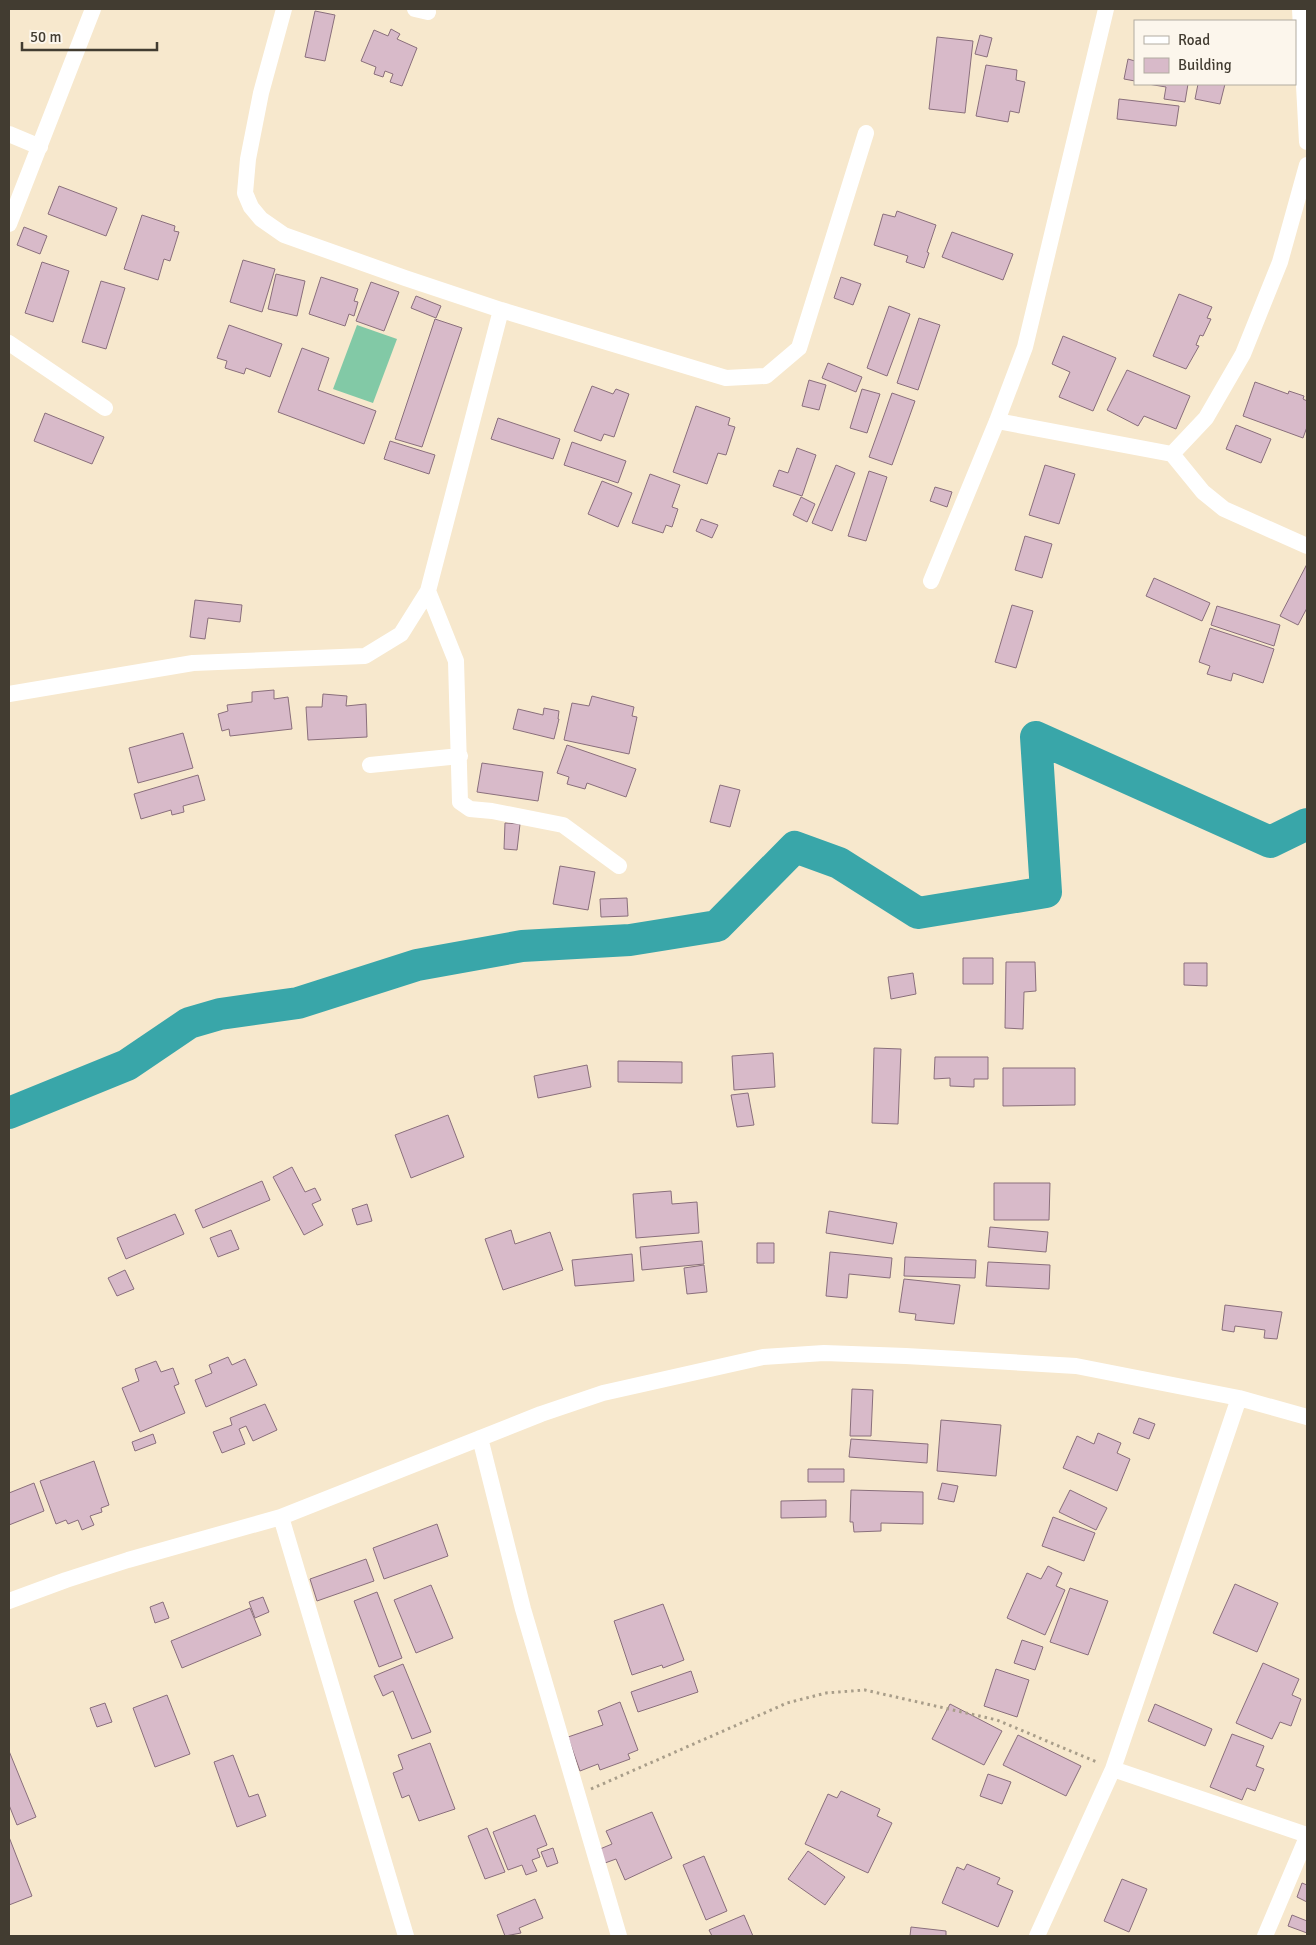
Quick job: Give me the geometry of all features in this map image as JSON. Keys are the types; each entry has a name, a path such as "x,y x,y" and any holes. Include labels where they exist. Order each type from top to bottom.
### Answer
{"street":[{"path":"9,224 93,9"},
{"path":"284,9 262,93 248,159 245,193 261,219 284,235 405,278 502,310 726,378 766,376 799,348 866,133"},
{"path":"930,581 997,421 1025,347 1106,9"},
{"path":"1300,9 1307,142"},
{"path":"9,134 40,147"},
{"path":"1172,454 1206,418 1243,354 1280,262 1307,165"},
{"path":"9,694 193,663 365,656 401,634 428,592 502,310"},
{"path":"9,342 105,408"},
{"path":"997,421 1172,454 1203,492 1224,509 1307,546"},
{"path":"428,592 456,661 460,802 470,809 492,811 563,825 618,866"},
{"path":"370,765 460,756"},
{"path":"9,1601 128,1560 281,1517 541,1414 603,1392 763,1357 824,1353 1076,1366 1240,1398 1307,1418"},
{"path":"1037,1936 1113,1769 1240,1398"},
{"path":"480,1438 523,1609 579,1794 619,1936"},
{"path":"281,1517 406,1936"},
{"path":"1113,1769 1307,1836 1265,1936"}],"path":[{"path":"579,1794 787,1704 826,1693 866,1690 997,1720 1113,1769"}],"green space":[{"path":"357,325 397,339 373,403 333,389"}],"building":[{"path":"315,11 335,15 325,61 305,57"},
{"path":"391,29 400,34 397,39 417,48 402,86 390,82 393,74 385,71 383,77 374,74 376,67 361,61 374,30 388,36"},
{"path":"980,35 992,38 987,57 975,54"},
{"path":"937,37 973,41 965,113 929,109"},
{"path":"1128,59 1134,61 1134,81 1124,79"},
{"path":"986,65 1017,70 1016,80 1025,82 1019,113 1010,111 1008,122 976,116"},
{"path":"1154,85 1188,85 1185,102 1164,99 1166,87"},
{"path":"1198,85 1225,85 1220,104 1195,99"},
{"path":"1119,99 1179,106 1176,126 1117,119"},
{"path":"59,186 117,208 106,236 48,214"},
{"path":"897,211 936,225 924,268 906,262 908,256 874,245 883,214 895,217"},
{"path":"142,215 175,226 174,231 179,232 170,261 164,259 158,280 124,269"},
{"path":"24,227 47,236 40,254 17,245"},
{"path":"952,232 1013,254 1003,280 942,257"},
{"path":"243,260 275,269 262,312 230,302"},
{"path":"42,262 69,271 53,322 25,313"},
{"path":"276,274 305,281 297,316 268,309"},
{"path":"321,277 358,289 354,301 358,302 354,316 349,314 345,326 309,314"},
{"path":"841,277 861,284 853,305 834,298"},
{"path":"101,281 125,288 106,349 82,342"},
{"path":"371,282 399,292 384,331 356,321"},
{"path":"1179,294 1212,307 1207,318 1211,319 1203,336 1200,335 1196,345 1199,346 1186,369 1153,356"},
{"path":"416,296 441,306 436,318 411,308"},
{"path":"889,306 910,314 887,376 867,368"},
{"path":"919,318 940,325 918,390 897,383"},
{"path":"435,319 462,328 422,447 395,439"},
{"path":"229,325 282,344 270,377 246,368 244,374 225,368 227,361 217,358"},
{"path":"1063,336 1116,358 1093,411 1059,397 1070,372 1052,364"},
{"path":"302,348 329,358 318,390 376,411 364,444 278,412"},
{"path":"828,363 862,377 856,392 822,378"},
{"path":"1127,370 1190,396 1176,429 1144,416 1138,426 1107,410"},
{"path":"809,380 826,385 819,410 802,406"},
{"path":"1255,382 1288,394 1289,391 1304,396 1303,399 1307,401 1307,427 1303,438 1243,416"},
{"path":"592,386 613,394 616,389 629,394 614,437 604,434 601,441 574,431"},
{"path":"862,389 880,394 867,433 850,428"},
{"path":"892,393 915,401 892,465 869,457"},
{"path":"696,406 730,418 728,425 735,427 726,455 718,453 707,484 673,472"},
{"path":"45,413 104,437 92,464 34,441"},
{"path":"498,418 560,439 553,459 491,439"},
{"path":"1236,425 1271,439 1261,463 1226,449"},
{"path":"390,441 435,455 429,474 384,459"},
{"path":"572,442 626,461 618,483 564,465"},
{"path":"797,448 816,455 802,496 773,486 779,470 788,473"},
{"path":"836,465 855,473 832,531 812,523"},
{"path":"1045,465 1075,474 1059,524 1029,515"},
{"path":"869,471 887,477 866,541 848,536"},
{"path":"650,474 680,485 672,507 678,509 672,527 666,525 663,533 632,523"},
{"path":"602,481 632,493 618,527 588,514"},
{"path":"935,487 952,492 947,507 930,501"},
{"path":"801,497 815,504 807,522 793,515"},
{"path":"701,519 718,525 712,538 696,531"},
{"path":"1025,536 1052,544 1042,578 1015,570"},
{"path":"1307,564 1307,608 1298,625 1280,616"},
{"path":"1154,578 1210,603 1202,621 1146,596"},
{"path":"195,600 242,605 240,622 208,618 205,639 190,637"},
{"path":"1012,605 1033,611 1016,668 995,662"},
{"path":"1217,606 1280,625 1274,646 1211,625"},
{"path":"1210,628 1274,649 1263,683 1233,673 1231,681 1207,674 1210,666 1199,662"},
{"path":"274,690 274,699 288,697 292,729 230,736 229,729 222,731 218,714 228,711 227,705 252,702 252,692"},
{"path":"323,694 347,696 346,706 366,704 367,737 308,740 306,707 322,707"},
{"path":"592,696 634,707 632,716 637,717 629,754 564,740 572,703 589,706"},
{"path":"544,708 559,711 554,739 513,729 518,709 543,715"},
{"path":"183,733 193,768 138,783 129,748"},
{"path":"567,745 636,769 626,797 587,783 585,789 567,784 569,777 557,773"},
{"path":"482,763 543,772 538,801 477,792"},
{"path":"198,775 205,800 183,806 184,812 172,815 171,810 141,819 134,794"},
{"path":"720,785 740,790 730,827 710,822"},
{"path":"505,823 520,824 517,850 504,849"},
{"path":"560,866 595,872 588,910 553,904"},
{"path":"627,898 628,916 601,917 600,899"},
{"path":"963,958 993,958 993,984 963,984"},
{"path":"1006,962 1035,962 1036,991 1024,992 1023,1029 1005,1028"},
{"path":"1184,963 1207,963 1207,986 1184,985"},
{"path":"913,973 916,994 891,999 888,977"},
{"path":"874,1048 901,1049 898,1124 872,1123"},
{"path":"773,1053 775,1087 734,1090 732,1056"},
{"path":"935,1057 988,1057 988,1079 974,1079 974,1087 950,1086 950,1078 934,1079"},
{"path":"618,1061 682,1062 682,1083 618,1082"},
{"path":"587,1065 591,1087 538,1098 534,1076"},
{"path":"1003,1068 1075,1068 1075,1105 1003,1106"},
{"path":"748,1093 754,1125 737,1127 731,1095"},
{"path":"448,1115 464,1157 411,1178 395,1135"},
{"path":"292,1167 305,1192 315,1188 321,1200 312,1204 323,1225 304,1235 273,1177"},
{"path":"262,1181 270,1200 203,1228 195,1210"},
{"path":"994,1183 1050,1183 1049,1220 994,1220"},
{"path":"671,1191 672,1204 697,1202 699,1233 636,1238 633,1194"},
{"path":"367,1204 372,1221 357,1225 352,1209"},
{"path":"829,1211 897,1223 893,1244 826,1233"},
{"path":"175,1214 184,1234 126,1259 117,1238"},
{"path":"990,1227 1048,1232 1046,1252 988,1247"},
{"path":"231,1230 239,1249 218,1257 210,1238"},
{"path":"511,1230 515,1244 550,1232 563,1270 503,1290 485,1239"},
{"path":"702,1241 704,1264 642,1270 640,1247"},
{"path":"757,1243 774,1243 774,1263 757,1263"},
{"path":"830,1252 892,1258 890,1278 849,1274 847,1298 826,1296"},
{"path":"632,1254 634,1281 575,1286 572,1260"},
{"path":"905,1257 976,1260 975,1278 904,1276"},
{"path":"988,1262 1050,1265 1049,1289 986,1286"},
{"path":"704,1265 707,1292 687,1294 684,1268"},
{"path":"125,1270 134,1289 117,1296 108,1278"},
{"path":"904,1279 960,1285 954,1324 915,1320 916,1314 899,1312"},
{"path":"1225,1305 1282,1312 1277,1339 1264,1338 1265,1330 1235,1326 1234,1332 1222,1330"},
{"path":"228,1357 232,1365 245,1359 257,1385 206,1407 195,1380 212,1373 209,1365"},
{"path":"156,1361 161,1372 173,1368 179,1384 174,1386 185,1413 140,1432 122,1388 139,1381 135,1369"},
{"path":"852,1389 873,1390 871,1436 850,1436"},
{"path":"265,1404 277,1430 253,1441 246,1426 239,1429 245,1444 222,1453 213,1432 232,1425 230,1418"},
{"path":"1139,1418 1155,1424 1149,1439 1133,1433"},
{"path":"941,1420 1001,1425 996,1476 937,1471"},
{"path":"1098,1433 1121,1443 1117,1453 1130,1459 1117,1491 1063,1468 1077,1436 1094,1444"},
{"path":"153,1434 156,1443 135,1451 132,1442"},
{"path":"851,1439 928,1444 927,1463 849,1457"},
{"path":"94,1461 109,1505 101,1508 102,1512 90,1516 94,1525 82,1530 78,1520 68,1524 66,1520 56,1524 40,1481"},
{"path":"808,1469 844,1469 844,1482 808,1482"},
{"path":"34,1483 44,1511 9,1525 9,1493"},
{"path":"942,1483 958,1486 954,1502 938,1499"},
{"path":"851,1490 923,1492 923,1524 881,1523 881,1531 854,1532 853,1522 850,1522"},
{"path":"1070,1490 1107,1508 1096,1530 1059,1512"},
{"path":"826,1500 826,1517 781,1518 781,1501"},
{"path":"1053,1517 1095,1533 1084,1561 1042,1546"},
{"path":"437,1524 448,1556 384,1579 373,1548"},
{"path":"366,1559 374,1581 317,1601 310,1579"},
{"path":"1048,1566 1062,1573 1056,1586 1065,1590 1045,1635 1007,1618 1027,1573 1041,1579"},
{"path":"1235,1584 1278,1603 1257,1652 1213,1633"},
{"path":"431,1585 453,1638 416,1653 394,1600"},
{"path":"1070,1588 1108,1601 1088,1655 1050,1642"},
{"path":"377,1592 402,1658 379,1667 354,1601"},
{"path":"263,1597 269,1612 255,1618 249,1602"},
{"path":"163,1602 169,1618 155,1623 150,1607"},
{"path":"663,1604 684,1660 663,1668 662,1665 632,1675 614,1621"},
{"path":"250,1608 261,1635 182,1668 171,1641"},
{"path":"1022,1640 1043,1647 1035,1670 1014,1663"},
{"path":"1263,1663 1299,1679 1292,1695 1301,1699 1291,1726 1280,1722 1272,1739 1236,1723"},
{"path":"403,1664 431,1732 412,1739 393,1691 383,1696 374,1676"},
{"path":"996,1669 1029,1680 1017,1717 984,1706"},
{"path":"691,1671 698,1692 638,1712 631,1692"},
{"path":"167,1695 190,1754 155,1767 133,1708"},
{"path":"620,1702 638,1750 628,1754 630,1759 600,1770 598,1764 580,1771 568,1737 603,1725 598,1711"},
{"path":"105,1703 112,1722 97,1727 90,1708"},
{"path":"950,1704 1002,1731 984,1765 932,1739"},
{"path":"1155,1704 1212,1729 1205,1746 1148,1721"},
{"path":"1232,1734 1264,1746 1256,1766 1264,1769 1255,1791 1247,1788 1242,1800 1210,1787"},
{"path":"1018,1735 1081,1766 1066,1796 1003,1765"},
{"path":"430,1743 455,1809 419,1821 409,1795 402,1798 393,1773 403,1769 398,1755"},
{"path":"9,1751 36,1817 17,1825 9,1805"},
{"path":"233,1755 249,1797 258,1794 266,1816 237,1827 214,1762"},
{"path":"988,1774 1011,1782 1002,1804 980,1796"},
{"path":"841,1791 880,1809 877,1816 892,1823 868,1873 805,1844 828,1794 837,1798"},
{"path":"652,1812 672,1858 625,1880 616,1859 605,1863 600,1849 612,1844 606,1831"},
{"path":"535,1815 547,1845 537,1849 540,1857 532,1860 537,1871 526,1875 522,1865 508,1870 493,1832"},
{"path":"487,1828 505,1872 485,1879 468,1836"},
{"path":"9,1837 32,1896 9,1905"},
{"path":"553,1848 558,1863 547,1867 541,1852"},
{"path":"808,1851 845,1877 825,1905 788,1879"},
{"path":"704,1856 727,1911 706,1920 683,1865"},
{"path":"967,1864 1000,1878 997,1884 1013,1891 998,1927 942,1903 957,1867 964,1870"},
{"path":"1122,1879 1147,1889 1129,1932 1104,1921"},
{"path":"1302,1883 1307,1885 1307,1902 1297,1897"},
{"path":"535,1899 543,1918 519,1928 521,1933 505,1936 497,1915"},
{"path":"744,1915 753,1936 712,1936 709,1930"},
{"path":"1292,1915 1307,1921 1307,1933 1288,1926"},
{"path":"911,1927 946,1931 946,1936 910,1936"}],"waterway":[{"path":"9,1113 127,1065 189,1023 220,1014 298,1003 417,965 522,946 630,940 717,926 795,847 839,863 918,913 1046,892 1036,737 1270,842 1307,824"}]}
